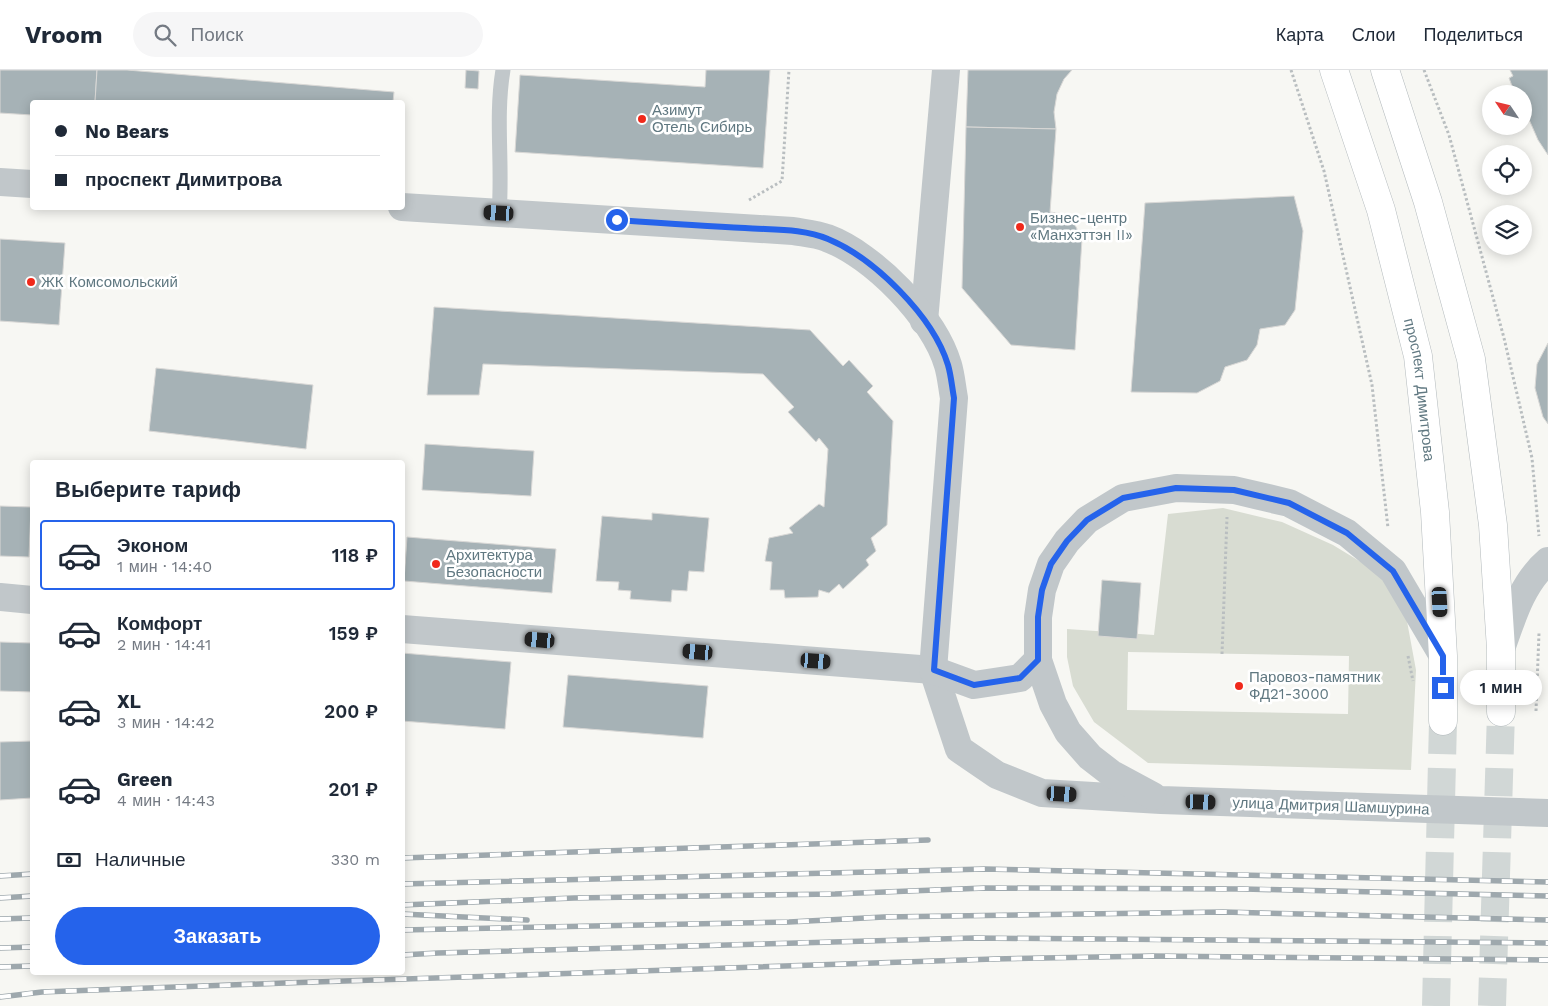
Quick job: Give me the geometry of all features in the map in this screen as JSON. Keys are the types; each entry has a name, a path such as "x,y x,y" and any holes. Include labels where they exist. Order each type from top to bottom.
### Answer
{"main road":[{"name":"проспект Димитрова","path":"1334,70 1381,210 1418,356 1435,512 1443,656 1442,721"},
{"path":"1386,70 1428,202 1471,359 1492,525 1501,648 1501,712"}],"street":[{"path":"924,321 946,70"},
{"path":"0,182 30,184"},
{"name":"улица Дмитрия Шамшурина","path":"405,207 793,231 827,238 851,251 885,275 899,289 924,321 948,364 954,398 934,670 958,749 997,775 1042,793 1161,800 1548,813"},
{"path":"1161,800 1112,774 1090,757 1068,732 1053,704 1038,660 1038,617 1042,590 1051,564 1067,541 1087,520 1123,498 1176,488 1228,490 1289,503 1347,533 1393,571 1443,656"},
{"path":"1501,648 1517,603 1544,564"},
{"path":"0,597 30,600"},
{"path":"405,629 934,670 974,685 1020,678 1038,660"}],"lane":[{"path":"499,213 501,188 500,89 503,70"}],"path":[{"path":"739,199 748,200 782,181 789,70"},
{"path":"1291,70 1324,171 1372,385 1393,571"},
{"path":"1424,70 1449,135 1506,347 1532,458 1544,564"},
{"path":"1222,654 1228,490"},
{"path":"1536,711 1539,625"},
{"path":"1408,655 1413,683"}],"shaded area":[{"path":"1223,508 1282,522 1333,545 1374,570 1404,605 1416,670 1411,770 1148,763 1094,722 1073,686 1067,657 1067,629 1154,635 1168,514","holes":["1128,652 1349,656 1348,714 1127,710"]}],"building":[{"path":"0,70 97,70 95,100 30,100 30,115 0,113"},
{"path":"97,70 127,70 394,92 393,100 95,100"},
{"path":"466,70 479,71 478,89 465,88"},
{"name":"Азимут Отель Сибирь","path":"706,70 770,70 763,168 515,152 520,75 705,87"},
{"path":"968,70 1072,70 1064,79 1057,94 1054,112 1056,129 966,127"},
{"path":"1510,70 1548,70 1548,155 1532,126 1532,85 1512,85 1509,78 1513,76"},
{"name":"Бизнес-центр «Манхэттэн II»","path":"966,127 1056,129 1050,212 1070,215 1082,239 1075,350 1011,345 962,288"},
{"path":"1294,196 1303,231 1295,310 1285,325 1260,329 1257,345 1247,360 1225,367 1220,381 1197,393 1131,392 1145,203"},
{"name":"ЖК Комсомольский","path":"0,239 65,243 59,325 0,321"},
{"path":"434,307 810,330 843,366 849,360 873,386 867,392 893,421 887,525 871,538 876,551 866,560 869,565 843,589 839,584 829,593 819,590 818,597 785,598 784,590 770,590 772,562 765,561 769,538 793,533 789,528 819,504 824,507 828,449 819,438 816,442 788,412 794,407 763,374 483,364 479,395 427,395"},
{"path":"1548,343 1548,424 1543,417 1535,388 1537,364"},
{"path":"156,368 313,385 306,449 149,431"},
{"path":"425,444 534,451 531,496 422,490"},
{"path":"0,506 30,507 29,557 0,556"},
{"path":"652,513 709,518 704,572 689,571 687,591 672,590 671,602 630,599 631,591 618,590 619,582 596,581 602,516 652,520"},
{"path":"407,537 556,549 552,593 405,581"},
{"path":"1102,580 1141,583 1137,639 1098,636"},
{"path":"0,642 30,643 30,692 0,691"},
{"path":"405,653 511,662 505,729 405,721"},
{"path":"568,675 708,686 703,738 563,727"},
{"path":"30,741 30,798 0,800 0,742"}],"tunnel":[{"path":"1492,1006 1501,712"},
{"path":"1436,1006 1443,721"}],"railway":[{"path":"405,858 928,840"},
{"path":"405,884 985,869 1548,882"},
{"path":"0,876 30,874"},
{"path":"405,905 574,898 835,894 985,888 1244,889 1548,896"},
{"path":"0,898 30,896"},
{"path":"405,930 789,922 884,917 1223,912 1548,920"},
{"path":"405,914 527,920"},
{"path":"0,919 30,918"},
{"path":"405,955 974,938 1548,943"},
{"path":"0,948 30,947"},
{"path":"0,997 42,992 994,959 1153,956 1548,960"},
{"path":"0,967 30,966"}],"place":[{"name":"Азимут Отель Сибирь","path":"642,119"},
{"name":"Бизнес-центр «Манхэттэн II»","path":"1020,227"},
{"name":"ЖК Комсомольский","path":"31,282"},
{"name":"Архитектура Безопасности","path":"436,564"},
{"name":"Паровоз-памятник ФД21-3000","path":"1239,686"}],"route":[{"path":"617,220 793,231 827,238 851,251 885,275 899,289 932,332 948,364 954,398 934,670 974,685 1020,678 1038,660 1038,617 1042,590 1051,564 1067,541 1087,520 1123,498 1176,488 1234,490 1289,503 1347,533 1393,571 1443,656 1443,688"}]}
